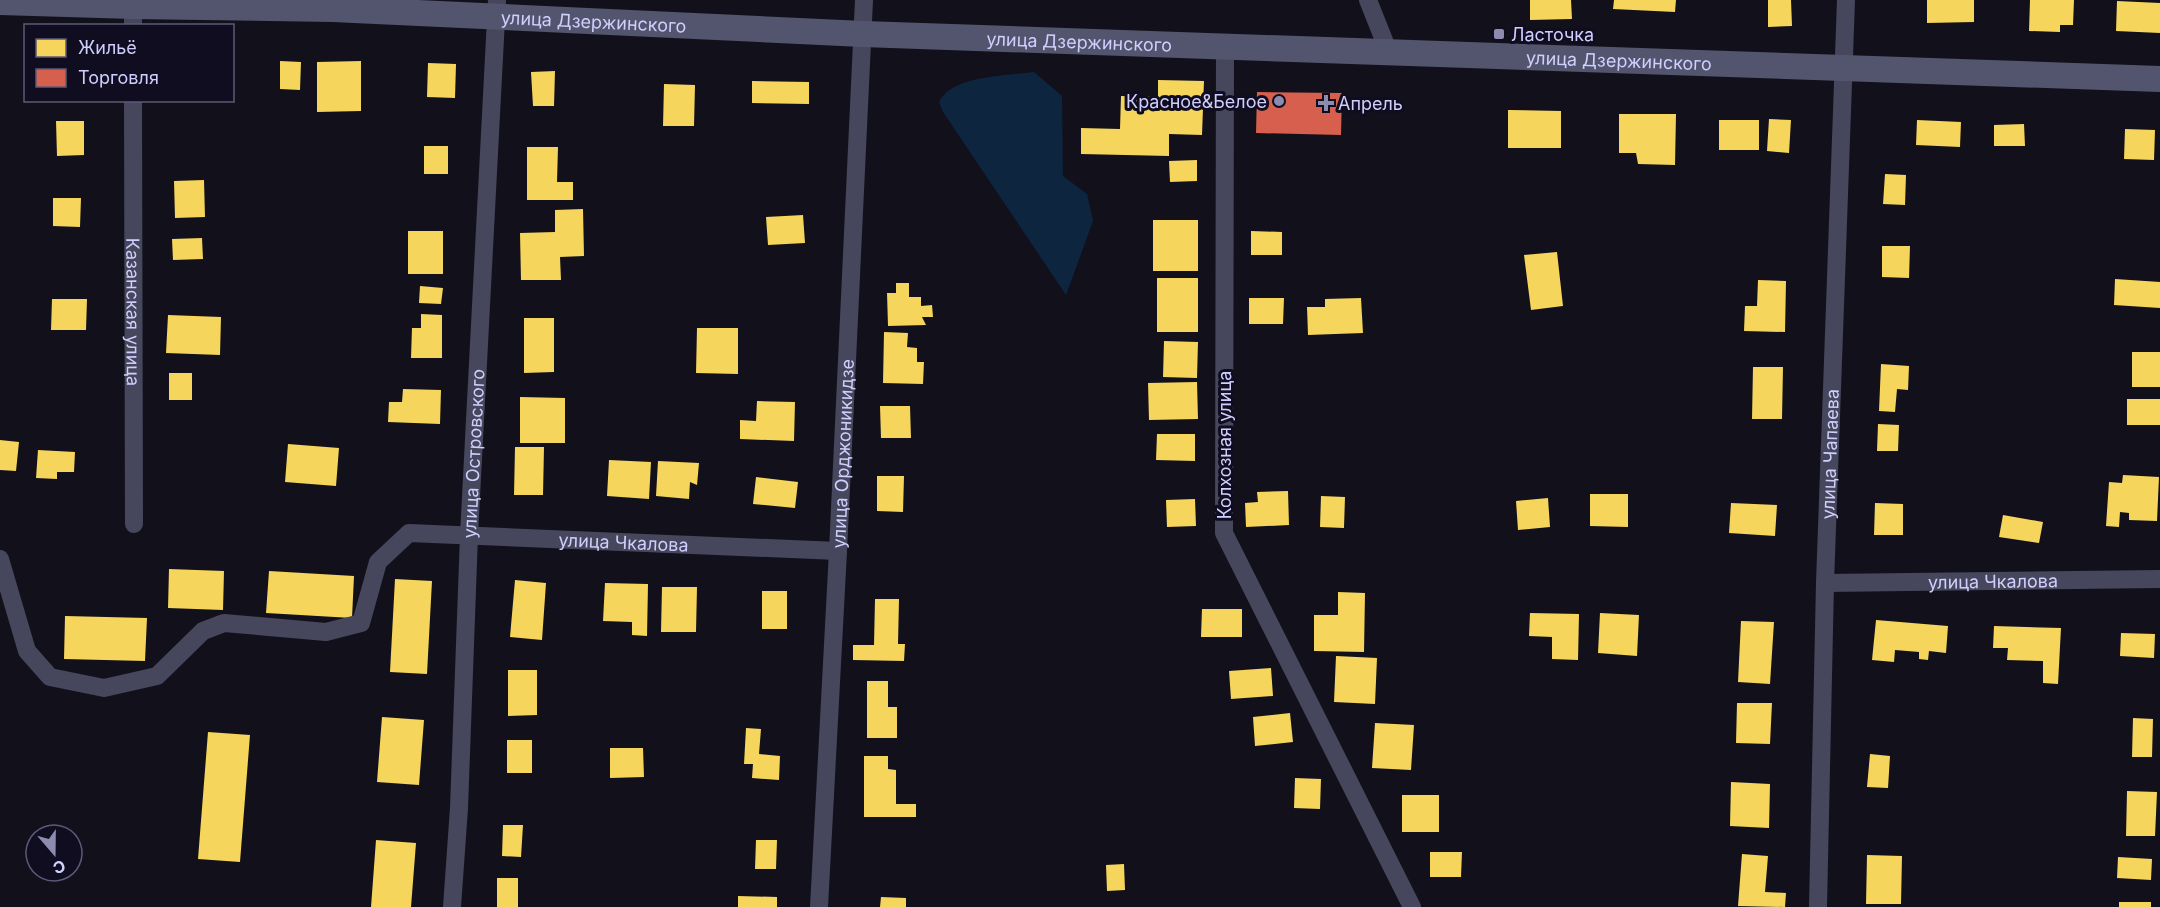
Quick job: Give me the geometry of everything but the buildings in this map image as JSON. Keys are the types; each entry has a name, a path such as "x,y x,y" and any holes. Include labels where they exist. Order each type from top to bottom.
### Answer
{"street":[{"name":"улица Орджоникидзе","path":"819,907 864,0"},
{"path":"1368,0 1389,53"},
{"name":"улица Чапаева","path":"1818,907 1825,583 1846,0"},
{"name":"улица Дзержинского","path":"0,2 133,11 496,8 648,25 2160,79"},
{"name":"улица Островского","path":"452,907 459,808 469,535 496,8"},
{"name":"Колхозная улица","path":"1225,45 1224,533 1412,907"},
{"name":"Казанская улица","path":"134,102 134,524"},
{"name":"улица Чкалова","path":"0,559 27,651 50,677 104,688 157,676 203,631 224,623 326,632 361,623 378,562 409,533 838,551"},
{"name":"улица Чкалова","path":"1825,583 2160,579"}],"water":[{"path":"1034,72 1062,96 1063,176 1087,194 1093,221 1066,295 943,112 939,102 956,86 968,82 981,78"}],"place":[{"name":"Ласточка","path":"1499,34"},
{"name":"Красное&Белое","path":"1279,101"},
{"name":"Апрель","path":"1326,103"}]}
